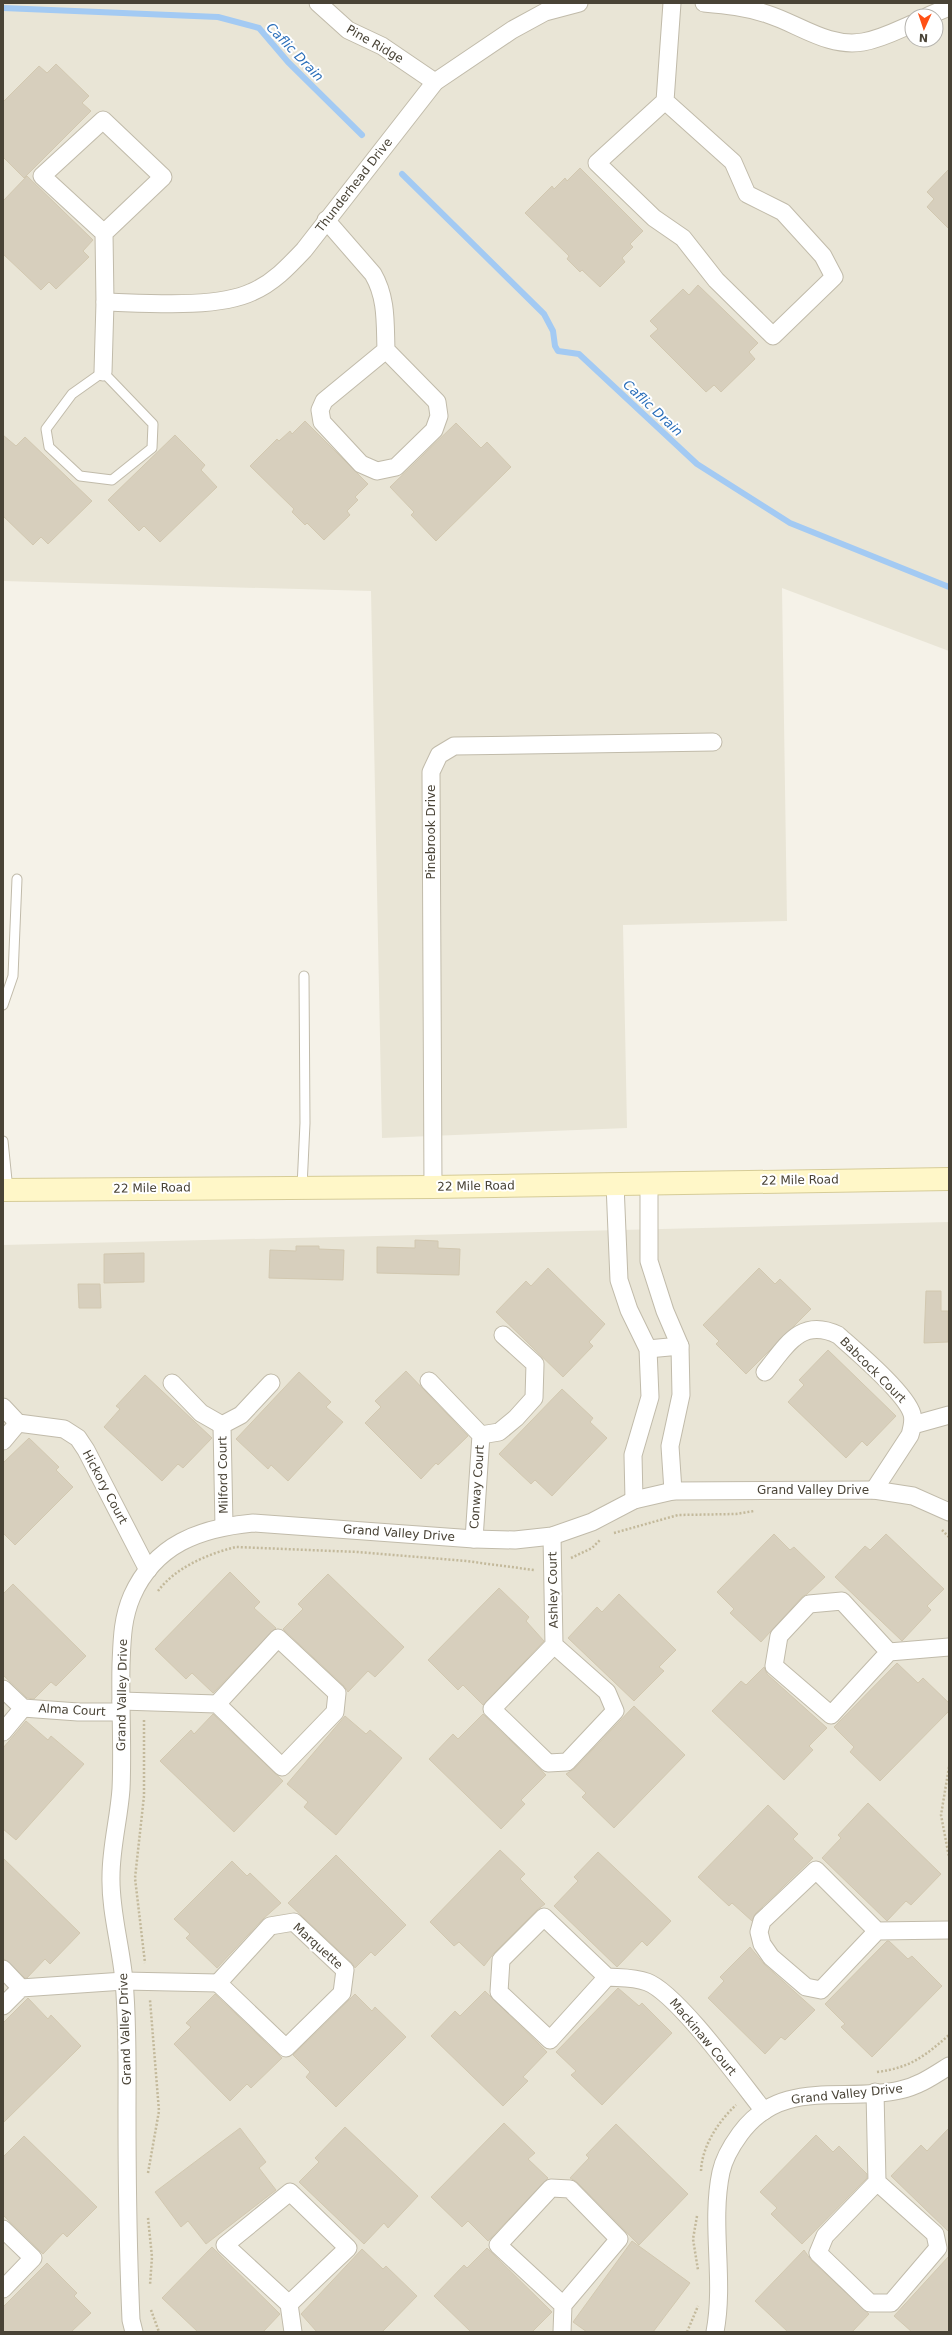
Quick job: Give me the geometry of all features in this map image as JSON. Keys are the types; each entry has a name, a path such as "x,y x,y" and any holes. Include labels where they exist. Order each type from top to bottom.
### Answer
{"street":[{"name":"Pine Ridge","path":"318,3 348,30 382,46 435,82"},
{"name":"Thunderhead Drive","path":"105,302 191,303 250,293 281,274 304,250 435,82 512,30 545,12 579,3"},
{"path":"665,101 733,162 747,194 783,212 823,256 834,277 773,336 716,280 683,238 654,218 597,163 665,101 672,3"},
{"path":"704,3 744,7 769,15 821,38 841,42 862,43 885,36 904,28"},
{"path":"104,233 163,177 103,120 42,176 104,233 104,372"},
{"path":"326,220 373,274 378,282 385,304 386,350 437,402 440,416 434,430 396,467 377,471 361,464 322,422 320,410 324,401 386,350"},
{"name":"Pinebrook Drive","path":"433,1187 431,772 439,756 454,746 713,742"},
{"name":"22 Mile Road","path":"5,1190 433,1187 949,1179"},
{"path":"615,1184 619,1280 629,1310 648,1349 650,1397 633,1456 634,1500"},
{"path":"649,1184 649,1261 662,1303 680,1346 681,1395 670,1446 673,1491"},
{"name":"Babcock Court","path":"764,1372 800,1333 813,1328 824,1329 838,1335 904,1399 912,1413 913,1425"},
{"name":"Conway Court","path":"481,1435 499,1432 516,1418 534,1398 535,1364 503,1335"},
{"path":"648,1349 680,1346"},
{"name":"Conway Court","path":"430,1381 481,1435 474,1539"},
{"name":"Milford Court","path":"172,1383 201,1413 222,1424"},
{"name":"Milford Court","path":"222,1424 241,1415 271,1384"},
{"path":"3,1407 18,1423 3,1441"},
{"path":"874,1490 903,1448 913,1425 949,1415"},
{"name":"Hickory Court","path":"18,1423 64,1429 78,1438 86,1450 148,1570"},
{"name":"Milford Court","path":"222,1424 224,1526"},
{"name":"Grand Valley Drive","path":"134,2332 131,2320 128,2224 124,1981 111,1894 110,1874 121,1788 120,1707 124,1616 132,1595 148,1570 168,1550 184,1539 224,1526 253,1523 474,1539 515,1540 552,1536 592,1522 634,1500 673,1491 874,1490 913,1496 949,1512"},
{"name":"Ashley Court","path":"552,1536 554,1645 492,1709 548,1763 567,1762 615,1711 607,1692 554,1645"},
{"path":"889,1652 842,1601 809,1604 779,1636 774,1666 830,1715 889,1652 949,1648"},
{"path":"278,1638 337,1693 335,1712 282,1767 217,1704 278,1638"},
{"name":"Alma Court","path":"3,1689 23,1708 78,1712 120,1707 217,1704"},
{"name":"Alma Court","path":"3,1732 23,1708"},
{"path":"877,1931 816,1870 762,1921 759,1932 762,1944 771,1957 806,1987 820,1990 877,1931 949,1930"},
{"path":"544,1917 607,1977 550,2040 498,1992 501,1960 544,1917"},
{"name":"Marquette","path":"294,1922 345,1970 342,1993 286,2048 218,1983 270,1926 294,1922"},
{"path":"3,1970 20,1988"},
{"name":"Mackinaw Court","path":"607,1977 647,1982 667,1995 689,2018 764,2110"},
{"path":"3,2006 20,1988 124,1981 218,1983"},
{"name":"Grand Valley Drive","path":"715,2332 718,2303 718,2194 721,2171 735,2141 745,2127 764,2110 787,2099 807,2095 898,2090 920,2084 949,2066"},
{"path":"875,2092 877,2182 824,2236 818,2253 870,2303 891,2303 938,2248 935,2234 877,2182"},
{"path":"562,2332 563,2305 619,2239 570,2189 551,2188 498,2245 563,2305"},
{"path":"288,2304 348,2248 290,2192 225,2245 288,2304 293,2332"},
{"path":"3,2229 33,2258 3,2289"}],"lane":[{"path":"104,372 154,424 152,448 112,480 80,476 49,447 46,429 72,394 104,372"},
{"path":"3,1005 13,976 17,879"},
{"path":"302,1187 305,1123 304,976"},
{"path":"3,1141 5,1190"}],"path":[{"path":"940,1529 949,1537"},
{"path":"949,1767 941,1815 949,1857"},
{"path":"872,2073 898,2069 914,2062 928,2054 949,2035"},
{"path":"700,2174 704,2153 710,2138 729,2112 751,2095"},
{"path":"697,2213 693,2239 699,2276"},
{"path":"687,2332 696,2316 700,2301"}],"shaded area":[{"path":"3,3 949,3 949,651 782,588 787,921 623,925 627,1128 382,1138 371,591 3,581"},
{"path":"949,1222 949,2332 3,2332 3,1245"}],"building":[{"path":"56,64 89,96 82,103 91,111 24,178 3,157 3,102 39,66 47,73"},
{"path":"580,168 643,231 630,244 633,247 622,258 625,262 600,287 582,270 580,272 567,259 569,256 525,213 552,186 554,189 565,178 567,181"},
{"path":"949,169 949,229 927,207 934,199 927,192"},
{"path":"27,176 93,240 83,251 89,257 56,289 49,282 41,290 3,254 3,201"},
{"path":"698,285 758,343 749,352 755,359 721,392 714,385 706,392 650,336 658,329 650,321 683,289 689,295"},
{"path":"305,421 368,484 355,497 358,500 347,511 350,515 324,540 307,523 305,525 292,512 294,509 250,466 277,439 279,441 290,431 292,434"},
{"path":"456,423 481,448 487,442 511,467 436,541 411,515 414,512 390,487"},
{"path":"3,435 16,446 25,437 92,501 48,544 41,537 33,545 3,516"},
{"path":"175,435 205,465 201,470 217,487 160,542 144,526 139,531 108,500"},
{"path":"415,1240 438,1241 438,1248 460,1249 459,1275 377,1273 377,1247 415,1248"},
{"path":"296,1246 319,1246 319,1249 344,1250 343,1280 269,1278 270,1250 296,1251"},
{"path":"144,1253 144,1282 104,1283 104,1254"},
{"path":"548,1268 605,1324 589,1342 593,1346 563,1377 496,1312 526,1281 531,1286"},
{"path":"759,1268 775,1284 780,1279 811,1309 746,1374 716,1344 719,1341 703,1325"},
{"path":"78,1284 100,1284 101,1308 79,1308"},
{"path":"926,1291 941,1291 941,1311 948,1311 948,1342 924,1343"},
{"path":"828,1350 896,1416 867,1446 862,1441 846,1458 788,1402 804,1385 799,1380"},
{"path":"406,1371 468,1436 438,1465 436,1463 421,1479 365,1423 381,1407 375,1401"},
{"path":"299,1372 331,1402 326,1407 343,1422 288,1481 271,1465 268,1469 236,1439"},
{"path":"145,1375 212,1438 183,1468 178,1464 162,1481 104,1427 120,1409 116,1406"},
{"path":"562,1389 593,1418 590,1422 607,1438 552,1496 535,1480 531,1484 499,1454"},
{"path":"29,1438 59,1467 56,1470 73,1487 15,1545 3,1533 3,1463"},
{"path":"774,1534 790,1550 794,1547 825,1577 802,1597 761,1642 730,1613 734,1609 717,1592"},
{"path":"886,1534 944,1589 927,1606 931,1610 902,1641 835,1577 865,1546 870,1550"},
{"path":"230,1572 260,1602 254,1608 276,1628 213,1693 192,1673 186,1679 155,1649"},
{"path":"328,1574 404,1647 375,1677 368,1671 348,1692 344,1686 283,1629 303,1609 298,1604"},
{"path":"13,1584 86,1656 56,1686 51,1682 34,1699 27,1698 3,1675 3,1594"},
{"path":"499,1588 529,1617 526,1621 544,1641 483,1705 463,1685 458,1690 428,1660"},
{"path":"619,1594 676,1650 659,1667 664,1671 634,1701 568,1638 597,1607 602,1612"},
{"path":"897,1663 918,1683 923,1678 949,1703 949,1711 880,1781 850,1752 854,1747 834,1727"},
{"path":"764,1667 767,1674 827,1728 809,1746 813,1750 784,1780 712,1711 741,1681 746,1685"},
{"path":"634,1706 685,1755 614,1828 582,1797 586,1793 566,1774 574,1769"},
{"path":"213,1714 283,1781 234,1832 160,1761 191,1730 194,1734"},
{"path":"483,1714 546,1775 521,1800 525,1804 501,1829 429,1759 453,1734 458,1739"},
{"path":"345,1716 366,1734 370,1730 402,1758 336,1835 304,1807 308,1802 287,1784"},
{"path":"26,1721 48,1740 51,1736 84,1764 16,1840 3,1829 3,1748"},
{"path":"868,1803 941,1874 911,1905 906,1901 887,1921 822,1858 841,1838 838,1835"},
{"path":"768,1805 798,1834 793,1839 813,1858 755,1914 752,1921 732,1903 729,1906 698,1877"},
{"path":"500,1850 525,1874 520,1879 545,1904 537,1910 494,1953 484,1966 459,1942 454,1946 430,1922"},
{"path":"598,1852 671,1921 647,1946 642,1941 617,1967 554,1906 578,1881 574,1877"},
{"path":"336,1855 406,1925 375,1956 371,1952 355,1968 352,1963 288,1903"},
{"path":"3,1858 80,1933 50,1964 45,1959 27,1978 25,1978 3,1958"},
{"path":"232,1861 247,1876 250,1873 281,1903 263,1919 217,1968 186,1938 190,1934 174,1919"},
{"path":"887,1941 889,1941 908,1959 912,1956 942,1986 872,2057 841,2027 845,2024 825,2004"},
{"path":"750,1947 764,1964 815,2010 785,2040 781,2037 765,2054 708,1998 724,1981 720,1977"},
{"path":"618,1988 639,2006 642,2003 672,2033 602,2105 571,2075 576,2071 556,2052"},
{"path":"485,1991 547,2052 523,2077 528,2081 503,2106 431,2036 455,2011 460,2016"},
{"path":"215,1994 282,2058 251,2088 247,2084 230,2101 174,2044 191,2027 186,2023"},
{"path":"355,1994 372,2011 375,2007 406,2037 336,2107 306,2077 310,2072 293,2055"},
{"path":"28,1998 48,2019 51,2015 81,2046 3,2123 3,2023"},
{"path":"504,2123 535,2153 528,2159 548,2178 488,2241 468,2221 462,2227 431,2197"},
{"path":"616,2124 688,2194 639,2245 577,2182 570,2178 589,2158 586,2155"},
{"path":"345,2127 418,2196 388,2228 384,2223 364,2244 299,2182 319,2162 315,2158"},
{"path":"240,2128 266,2162 259,2168 276,2190 206,2244 188,2221 181,2227 155,2192"},
{"path":"949,2128 949,2232 891,2176 921,2145 927,2151"},
{"path":"816,2135 833,2152 839,2146 867,2174 867,2178 802,2244 771,2214 777,2208 760,2192"},
{"path":"24,2136 97,2207 67,2237 63,2233 43,2254 3,2215 3,2157"},
{"path":"632,2241 690,2283 653,2332 587,2332 573,2322"},
{"path":"212,2247 280,2314 263,2332 198,2332 162,2298"},
{"path":"487,2248 552,2312 532,2332 471,2332 434,2296 464,2265 467,2268"},
{"path":"362,2249 383,2269 386,2266 417,2296 382,2332 317,2332 301,2314"},
{"path":"804,2250 811,2260 869,2314 852,2332 788,2332 755,2301"},
{"path":"949,2256 949,2332 912,2332 894,2316"},
{"path":"47,2263 77,2293 74,2296 91,2313 71,2332 3,2332 3,2307"}],"waterway":[{"name":"Caflic Drain","path":"3,8 218,17 259,28 288,62 362,135"},
{"name":"Caflic Drain","path":"402,174 544,314 553,331 555,346 558,351 579,354 697,464 790,523 949,587"}]}
